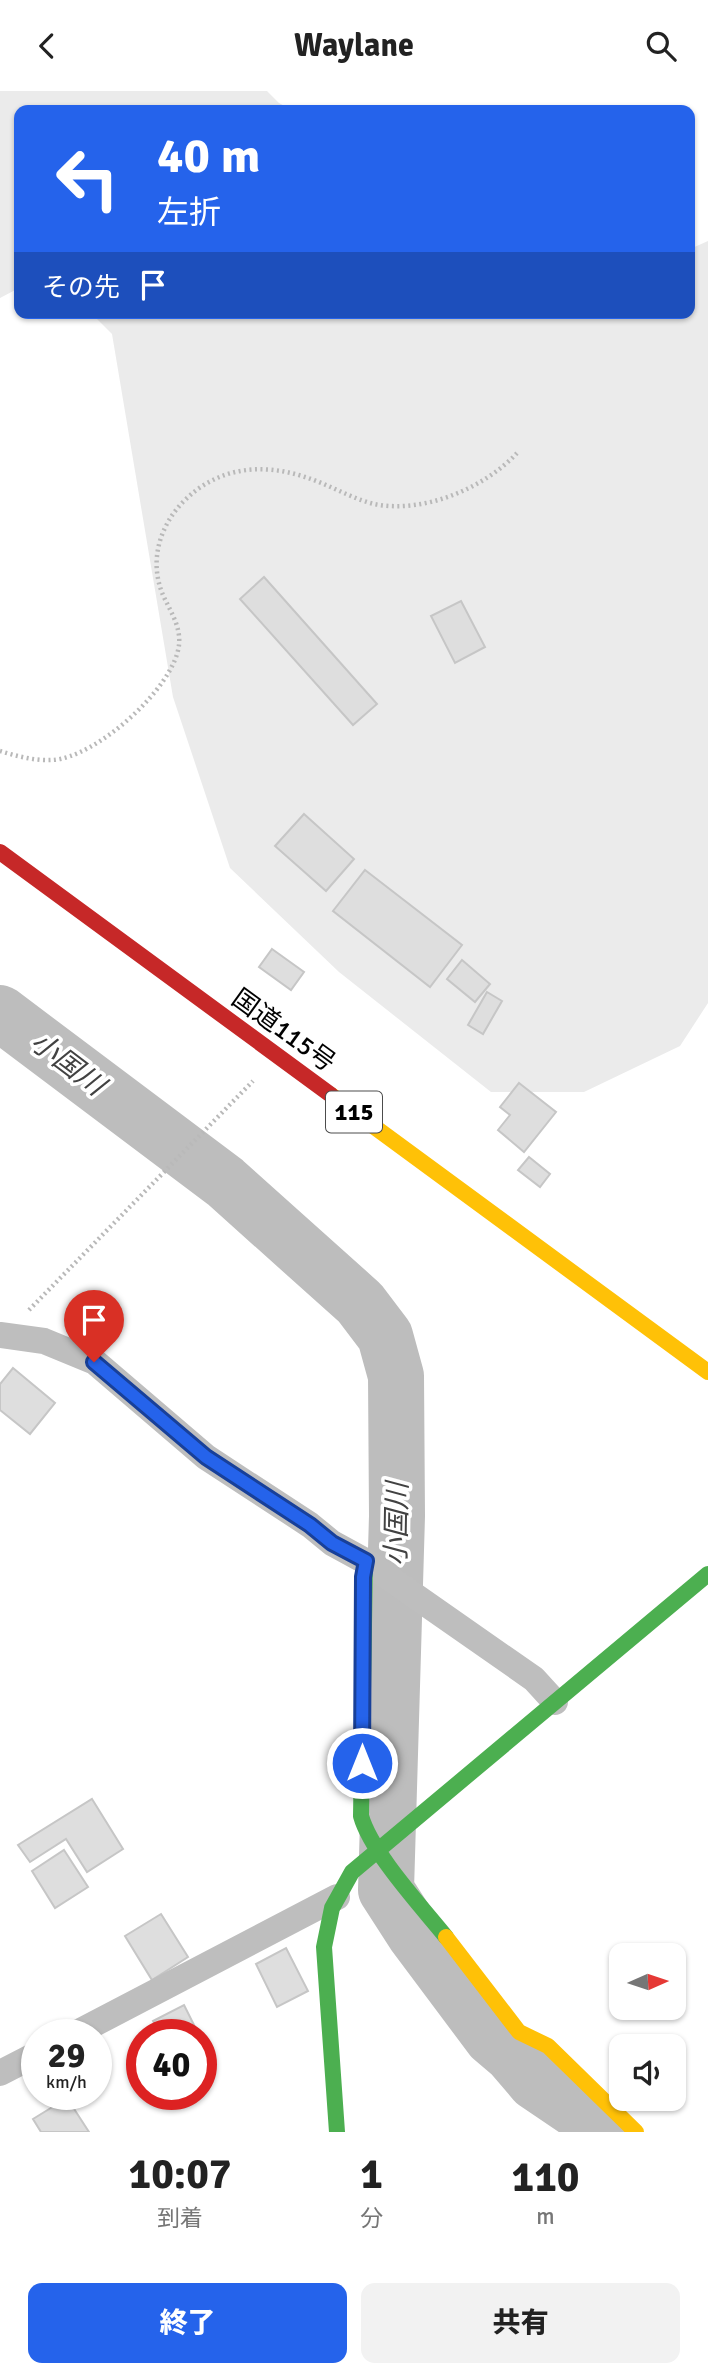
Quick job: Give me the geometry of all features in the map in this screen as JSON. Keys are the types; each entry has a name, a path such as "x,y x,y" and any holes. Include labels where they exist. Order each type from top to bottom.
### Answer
{"main road":[{"name":"国道115号","path":"0,852 708,1372"},
{"path":"366,1561 363,1577 361,1816 365,1831 519,2032 548,2046 636,2132"},
{"path":"337,2132 324,1947 325,1930 337,1897 352,1872 708,1574"}],"street":[{"path":"0,1335 44,1341 94,1362 206,1457 310,1525 332,1543 366,1561 534,1679 555,1702"},
{"path":"104,2019 337,1897"},
{"path":"0,2073 21,2062"}],"path":[{"path":"0,751 19,757 54,760 91,747 124,724 152,695 176,662 180,641 175,618 158,579 156,554 160,539 182,503 219,475 263,468 304,476 372,503 409,504 434,501 481,484 518,452"},
{"path":"22,1317 278,1055"}],"shaded area":[{"path":"0,91 267,91 283,105 14,105 14,291 0,298"},
{"path":"708,241 708,1003 680,1046 584,1092 491,1092 339,972 230,868 173,697 112,334 97,319 695,319 695,247"}],"building":[{"path":"264,577 377,704 353,725 240,599"},
{"path":"461,601 485,647 455,663 431,616"},
{"path":"304,814 354,859 326,891 275,846"},
{"path":"365,870 462,945 430,987 333,911"},
{"path":"272,949 304,972 291,990 259,967"},
{"path":"462,960 490,984 475,1002 447,979"},
{"path":"487,992 502,1001 483,1034 468,1025"},
{"path":"519,1083 556,1112 524,1152 498,1130 510,1115 500,1107"},
{"path":"529,1157 550,1174 540,1187 518,1170"},
{"path":"13,1368 55,1403 30,1434 0,1410 0,1384"},
{"path":"92,1799 123,1849 87,1872 66,1839 30,1862 18,1845"},
{"path":"64,1850 88,1887 55,1908 32,1871"},
{"path":"161,1914 188,1957 152,1980 125,1936"},
{"path":"286,1948 308,1991 277,2007 256,1964"},
{"path":"184,2005 191,2019 157,2019"},
{"path":"48,2110 75,2110 89,2132 41,2132 33,2119"}],"waterway":[{"name":"小国川","path":"0,1013 225,1182 360,1303 385,1336 396,1376 397,1516 386,1890 415,1935 492,2038 512,2055 535,2082 591,2120 603,2132"}],"traffic: fast":[{"path":"365,1561 361,1816 366,1830 386,1862 446,1937"},
{"path":"337,2132 324,1947 332,1908 352,1872 708,1574"}],"traffic: slow":[{"path":"331,1095 708,1372"},
{"path":"446,1937 519,2032 548,2046 636,2132"}],"traffic: jam":[{"path":"0,852 331,1095"}],"route":[{"path":"94,1362 206,1457 310,1525 332,1543 366,1561 363,1577 362,1763"}]}
